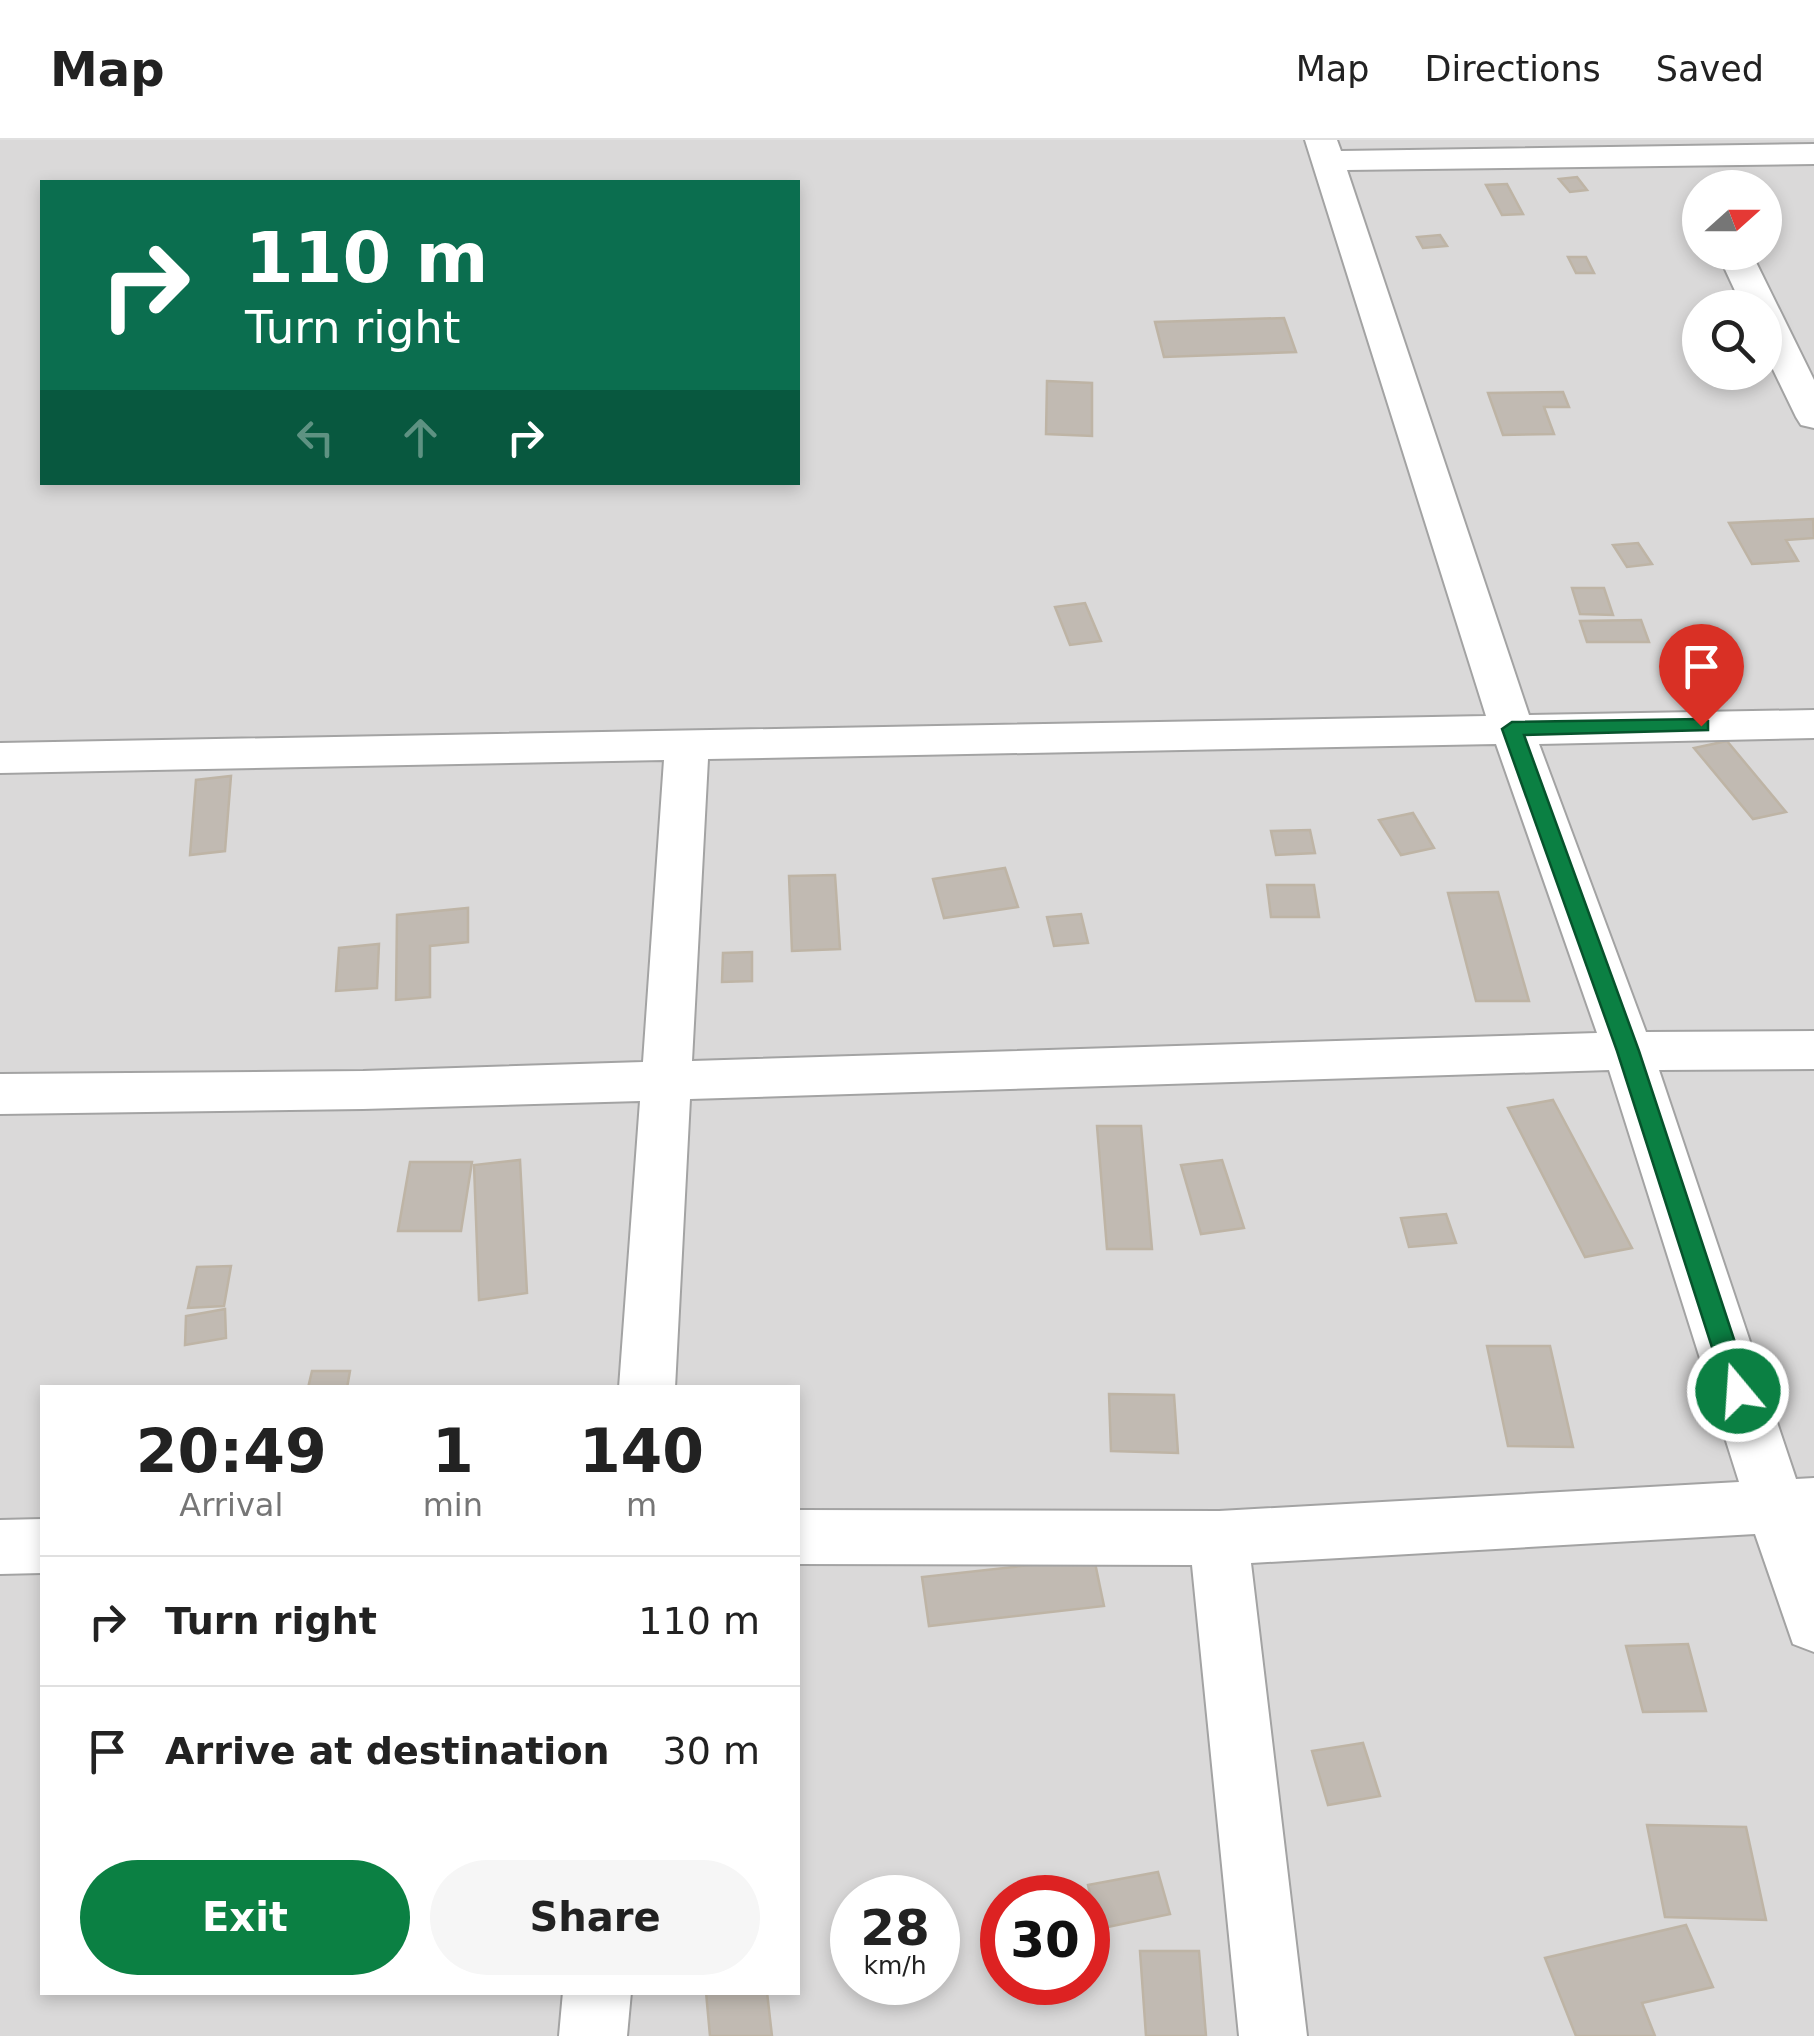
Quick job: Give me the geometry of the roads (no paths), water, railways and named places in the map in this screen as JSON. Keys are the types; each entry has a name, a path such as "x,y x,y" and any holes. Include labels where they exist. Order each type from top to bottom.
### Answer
{"street":[{"path":"1814,154 1687,156 1325,150 1512,729 1795,1504 1814,1624"},
{"path":"1687,156 1694,170"},
{"path":"1782,351 1814,417"},
{"path":"0,758 1814,724"},
{"path":"647,1385 687,746"},
{"path":"0,1094 669,1080 1628,1051 1814,1050"},
{"path":"800,1537 1219,1538 1795,1504"},
{"path":"1219,1538 1273,2036"},
{"path":"0,1547 40,1546"},
{"path":"593,2036 597,1995"}]}
